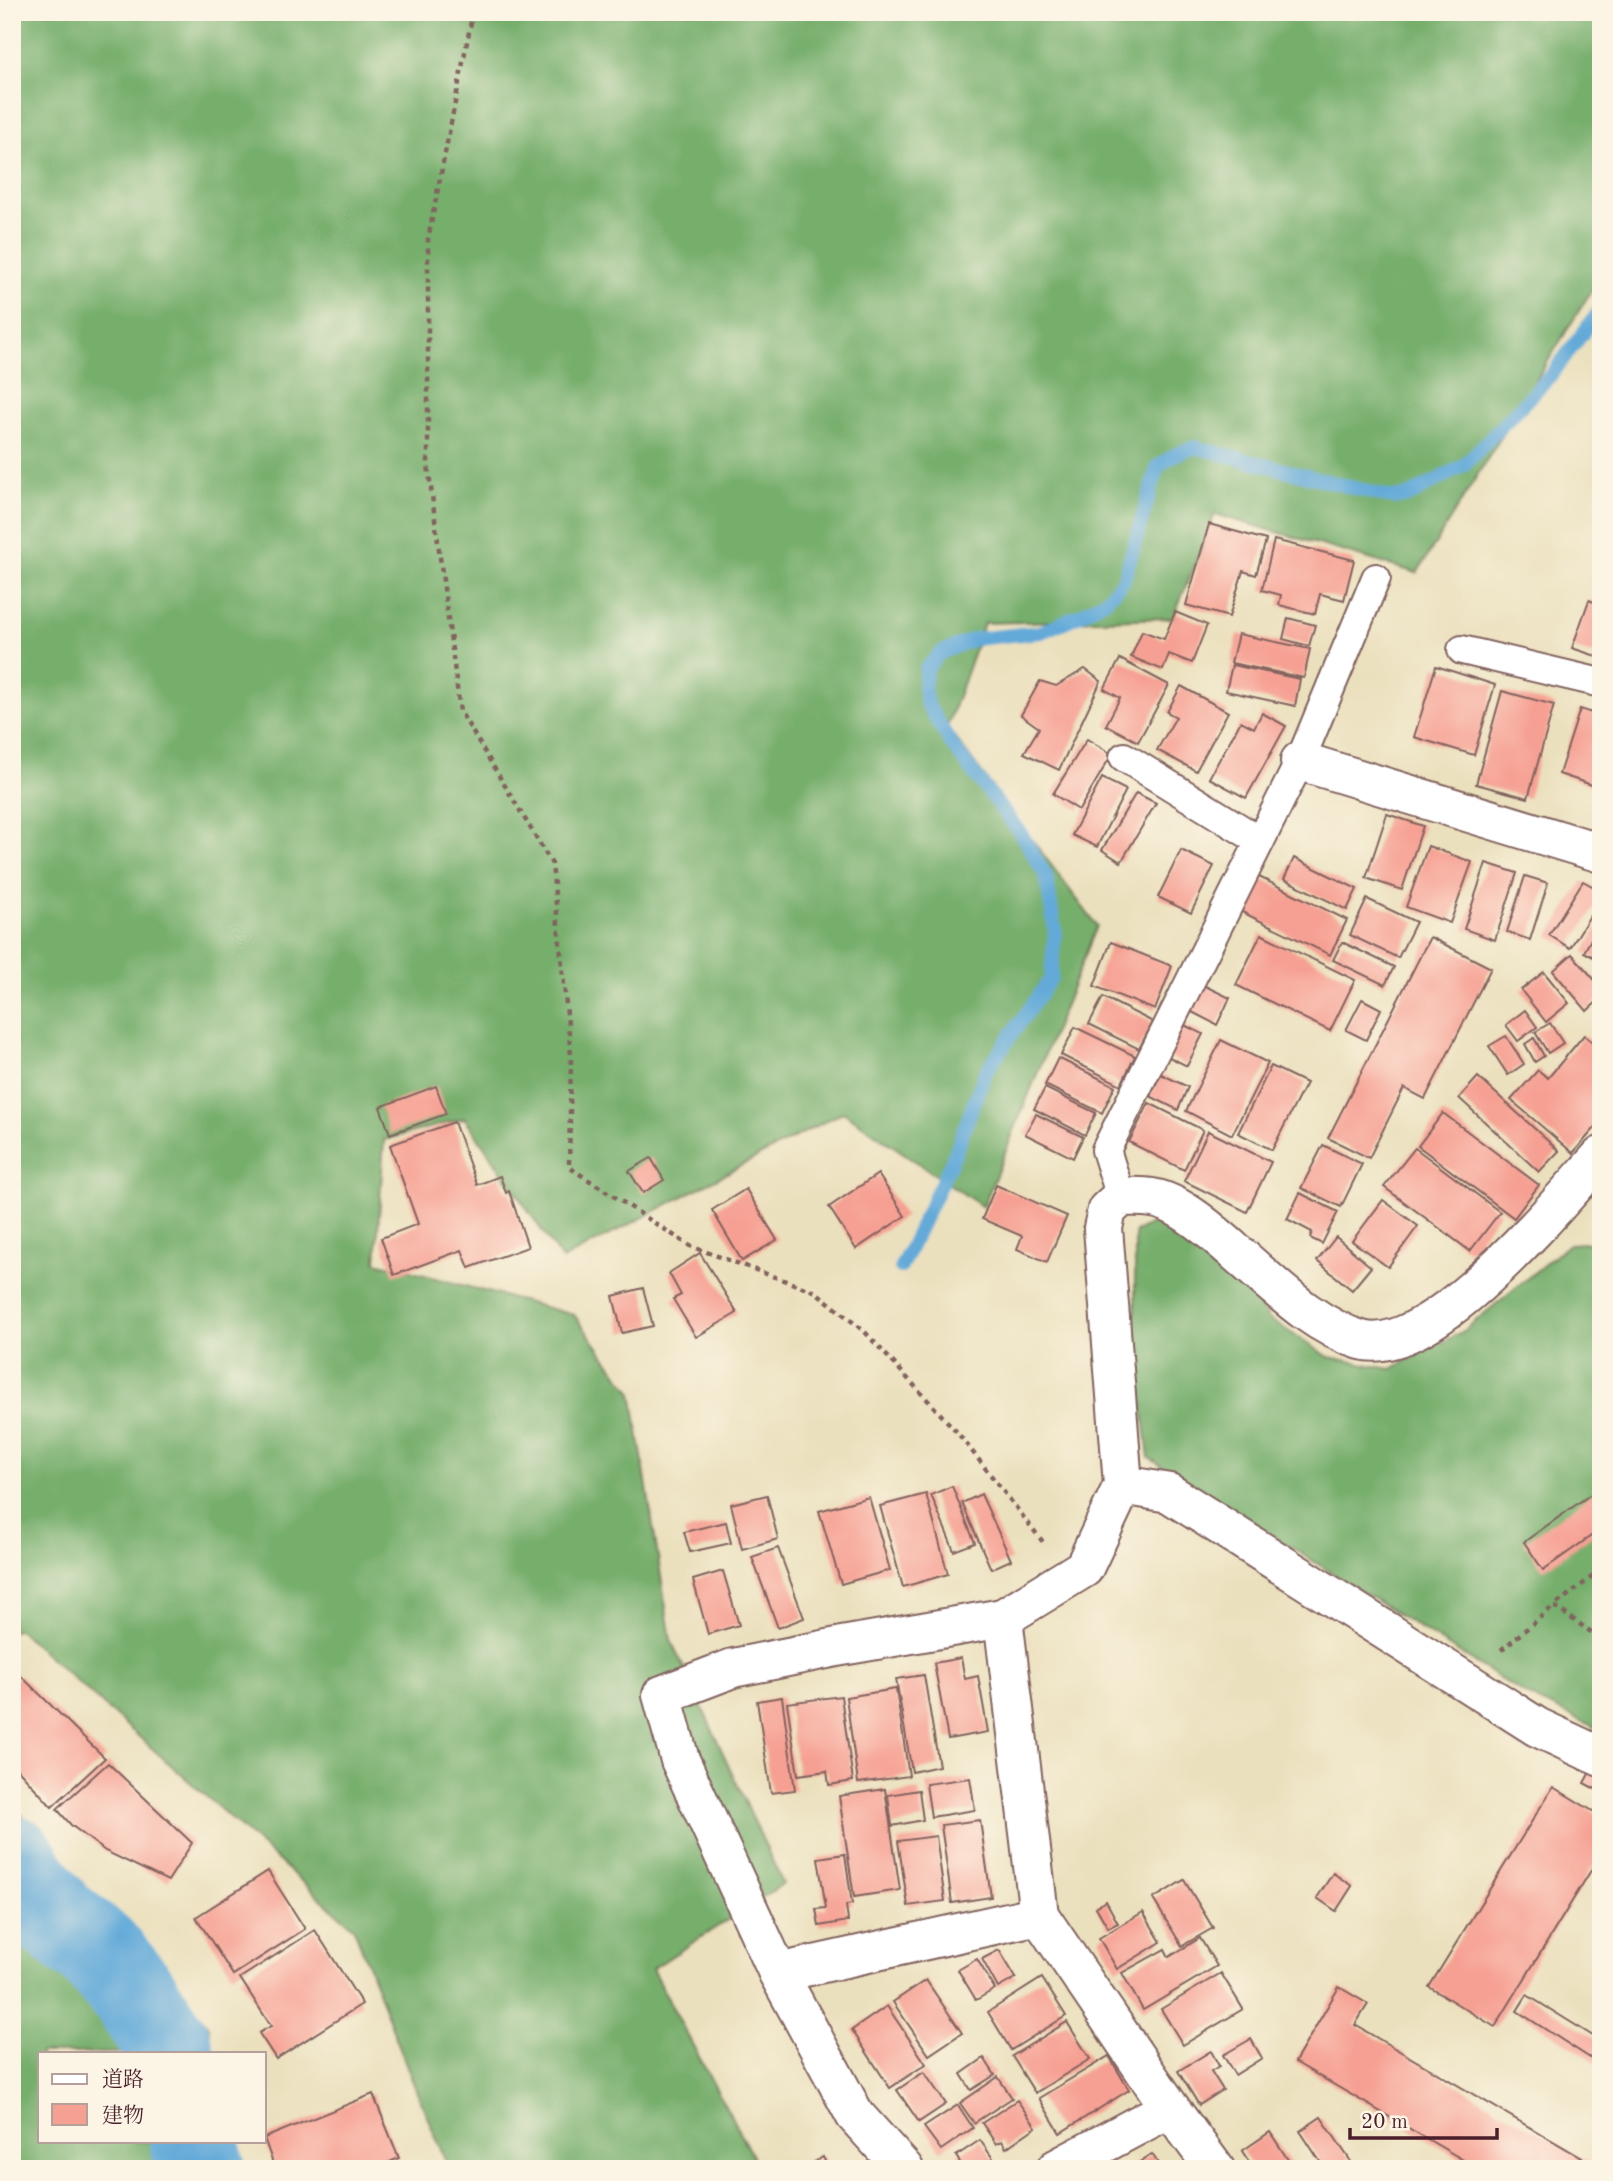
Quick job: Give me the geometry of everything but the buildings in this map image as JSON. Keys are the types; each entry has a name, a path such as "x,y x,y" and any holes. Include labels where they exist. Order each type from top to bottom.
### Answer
{"street":[{"path":"1300,761 1601,853"},
{"path":"904,2169 855,2115 778,1973 680,1760 662,1695 733,1668 1003,1618 1084,1567 1123,1485 1103,1228 1107,1210 1121,1197 1154,1198 1194,1217 1307,1312 1339,1331 1364,1341 1388,1339 1420,1329 1450,1309 1520,1245 1601,1156"},
{"path":"1123,1485 1170,1493 1463,1682 1537,1727 1601,1757"},
{"path":"1003,1618 1039,1915 1170,2108 1215,2169"},
{"path":"778,1973 1039,1915"},
{"path":"1056,2169 1170,2108"}],"lane":[{"path":"1121,1197 1106,1150 1300,761 1376,578"},
{"path":"1462,650 1601,683"},
{"path":"1124,757 1260,841"}],"path":[{"path":"473,12 428,239 428,465 460,711 552,864 571,1055 569,1167 690,1246 816,1292 865,1332 957,1432 1045,1546"},
{"path":"1463,1682 1601,1570"},
{"path":"1554,1606 1601,1639"}],"green space":[{"path":"12,12 1601,12 1601,275 1417,573 1215,514 1173,618 984,623 947,727 1097,926 983,1207 843,1112 562,1260 465,1118 384,1140 376,1262 574,1315 632,1393 671,1640 783,1884 652,1969 759,2169 449,2169 354,1928 19,1630 12,1631"},
{"path":"1154,1223 1189,1233 1234,1274 1269,1319 1329,1357 1391,1369 1462,1332 1569,1244 1601,1242 1601,1730 1528,1696 1149,1458 1135,1345 1135,1232"},
{"path":"12,1803 209,2027 212,2052 38,2052 38,2142 220,2142 223,2169 12,2169"}],"waterway":[{"path":"901,1267 954,1156 985,1073 1051,978 1055,931 1046,876 1022,835 952,745 927,704 924,689 926,669 940,653 974,639 1041,632 1080,615 1107,599 1124,579 1158,466 1176,454 1195,447 1393,498 1409,496 1464,465 1552,374 1601,309"},
{"path":"12,1859 53,1916 99,1952 134,1994 170,2052"},
{"path":"194,2142 201,2169"}]}
